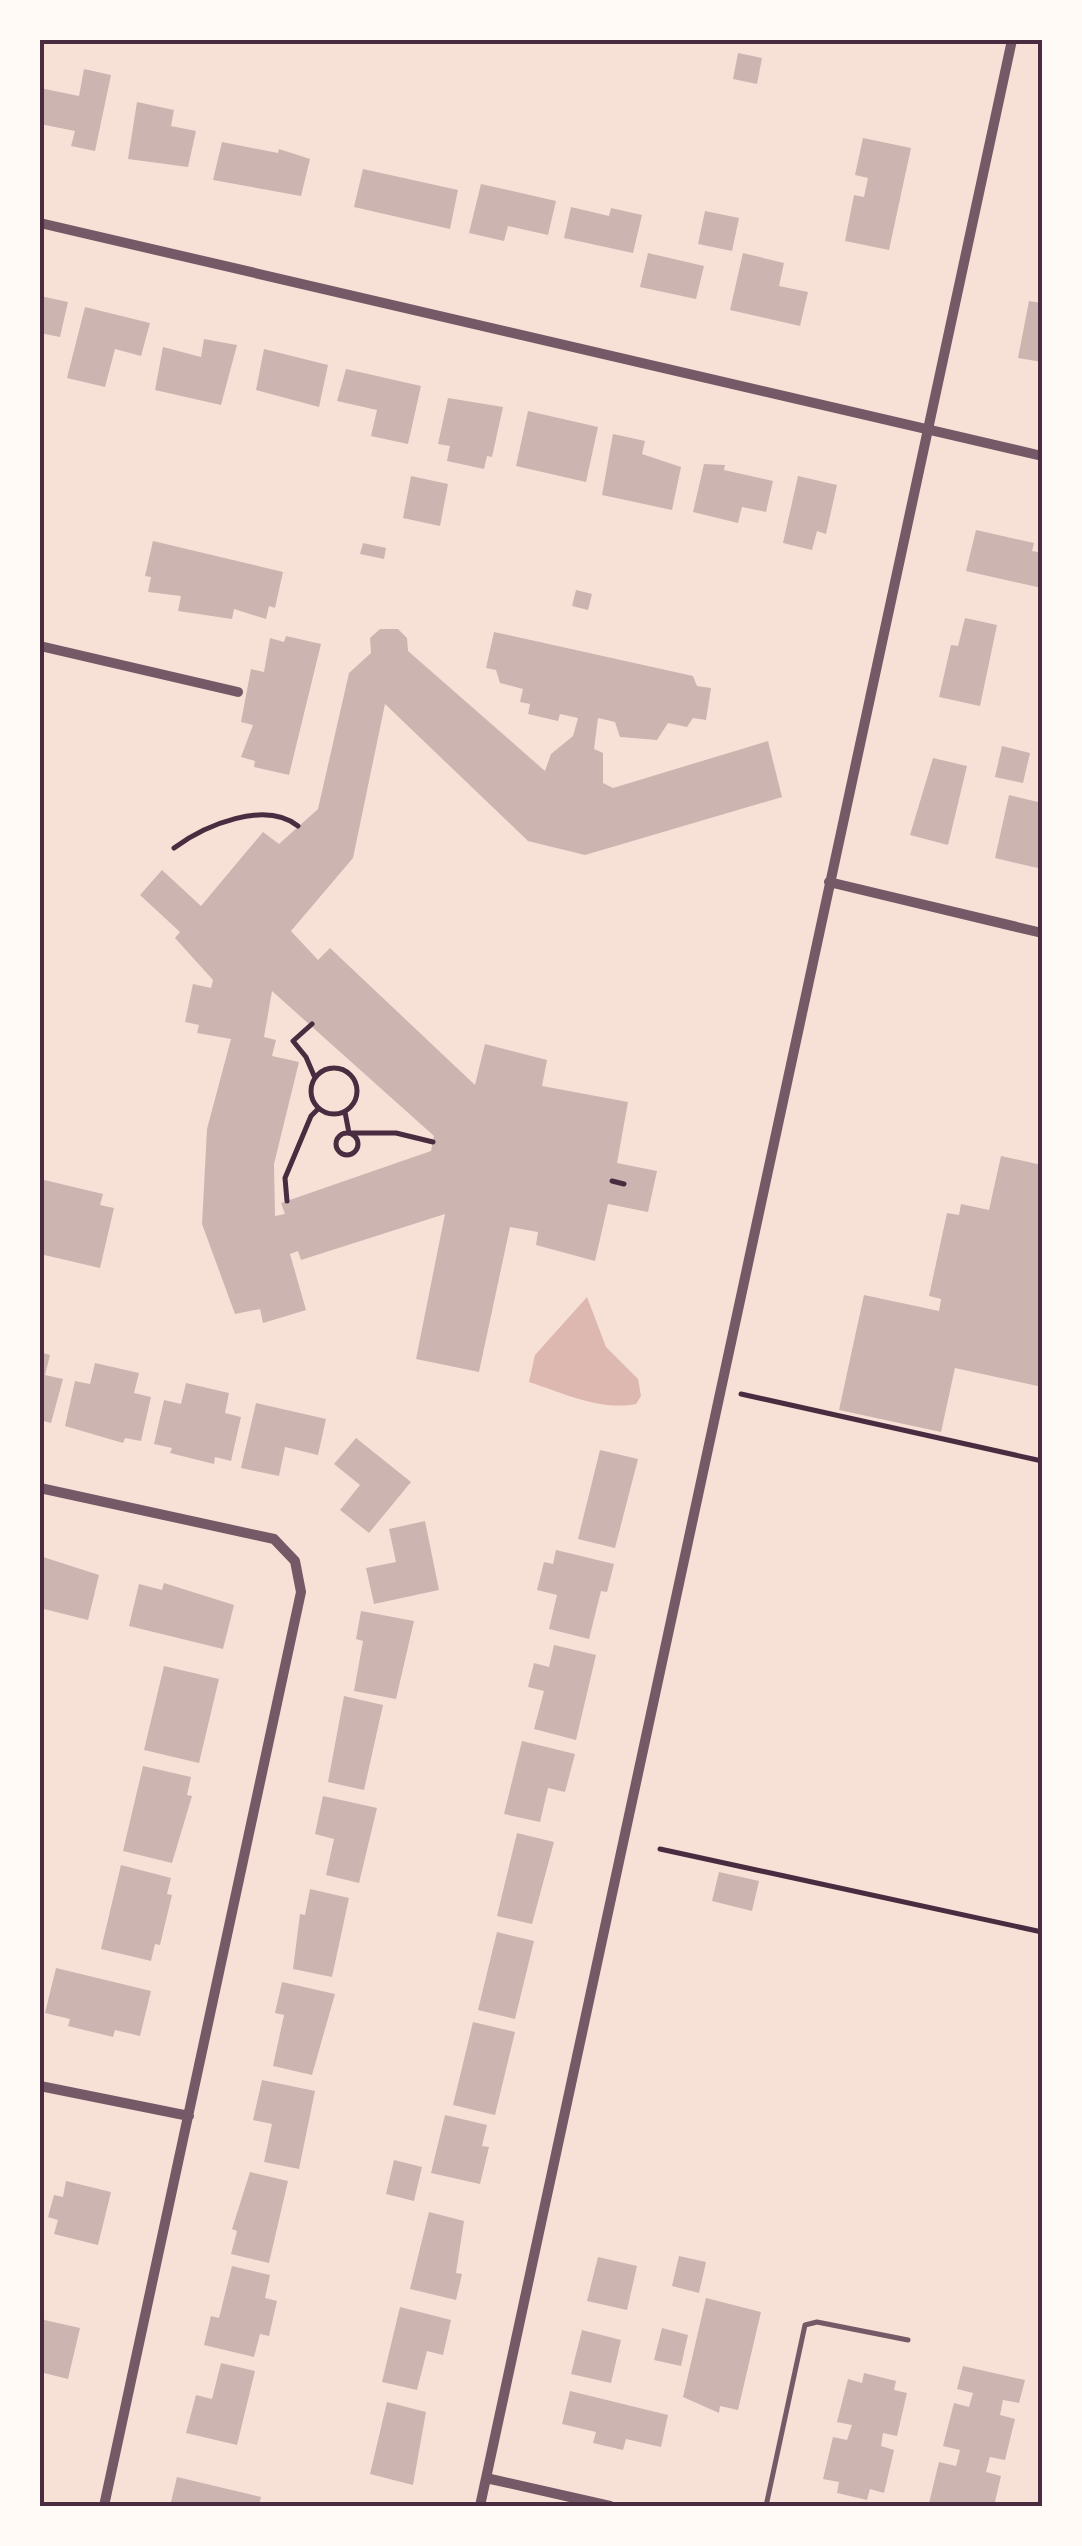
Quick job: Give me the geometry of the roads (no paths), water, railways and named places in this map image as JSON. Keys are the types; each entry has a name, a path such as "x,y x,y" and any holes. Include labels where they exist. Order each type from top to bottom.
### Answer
{"street":[{"path":"480,2506 1012,40"},
{"path":"40,224 1042,456"},
{"path":"40,646 238,692"},
{"path":"829,882 1042,933"},
{"path":"40,1488 274,1539 296,1561 302,1592 104,2506"},
{"path":"40,2086 189,2116"},
{"path":"486,2478 610,2506"}],"lane":[{"path":"766,2506 805,2325 817,2322 908,2340"}]}
